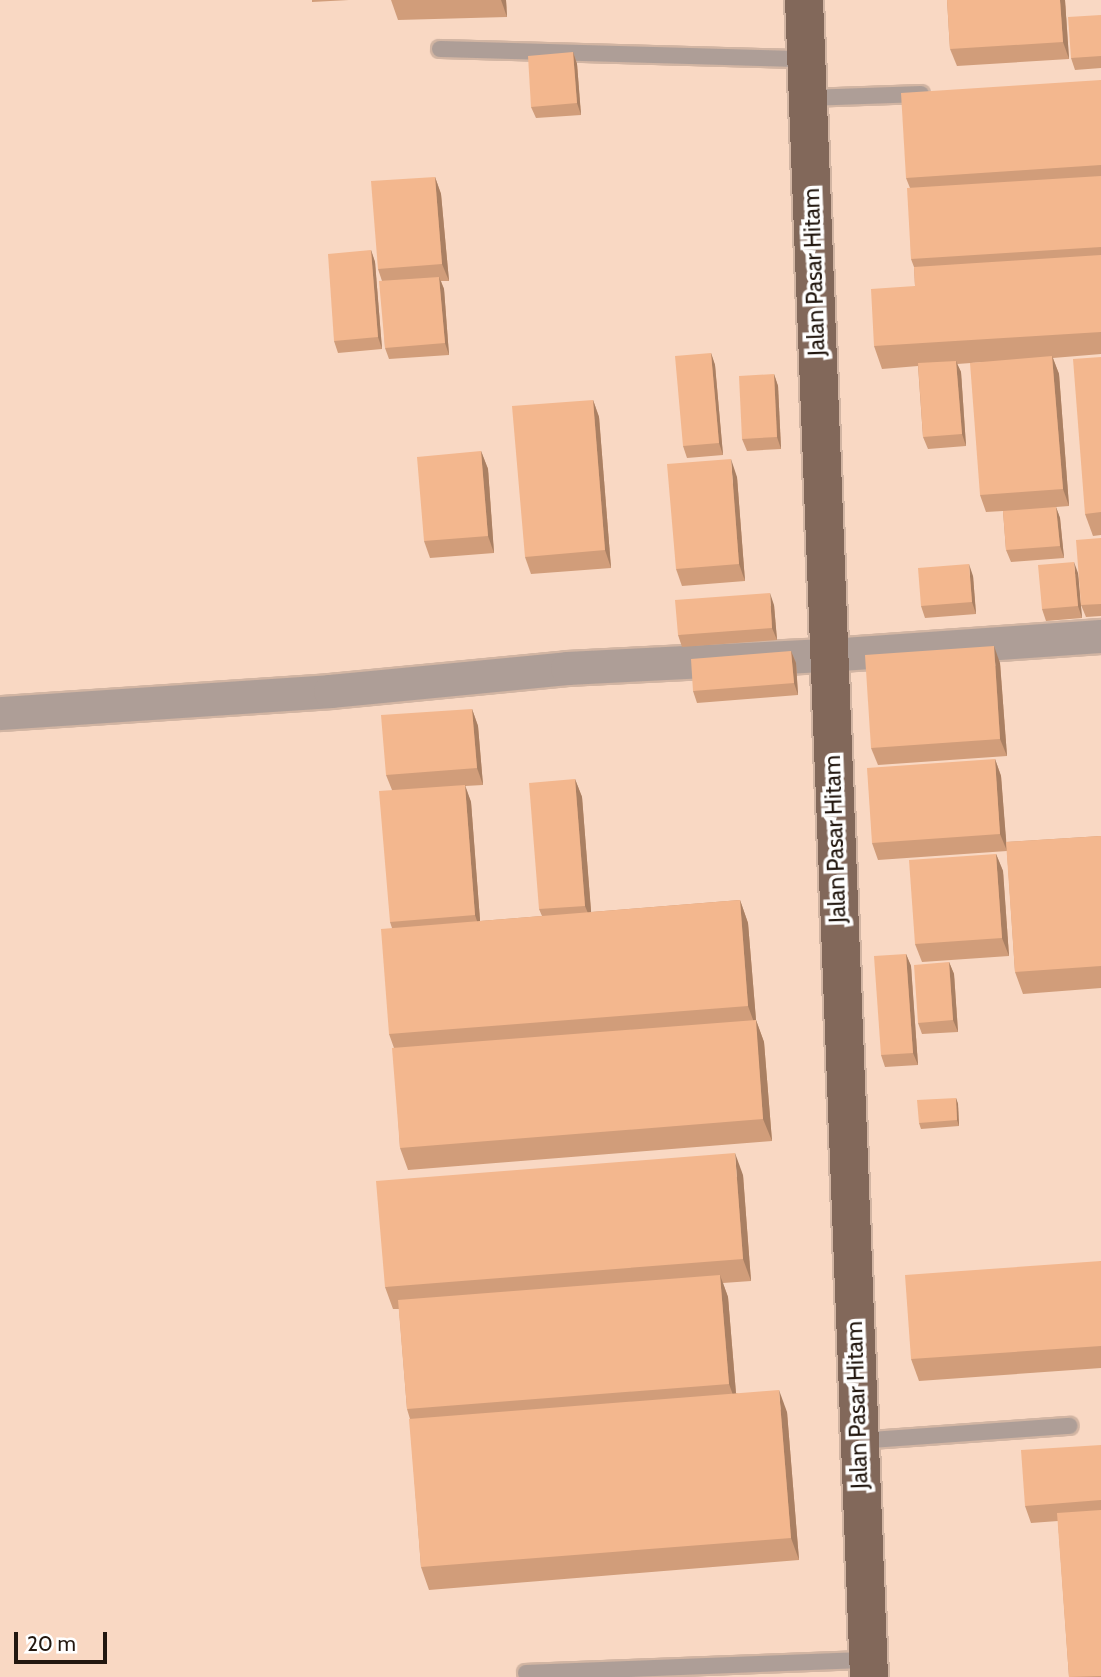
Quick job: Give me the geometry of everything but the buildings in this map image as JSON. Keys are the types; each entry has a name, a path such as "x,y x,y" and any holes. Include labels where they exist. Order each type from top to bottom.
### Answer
{"main road":[{"name":"Jalan Pasar Hitam","path":"804,0 858,1441 869,1669"}],"street":[{"path":"0,713 330,691 567,668 828,655 1101,636"}],"lane":[{"path":"440,49 806,59"},
{"path":"808,98 933,93"},
{"path":"858,1441 1069,1426"},
{"path":"526,1673 869,1669"}]}
